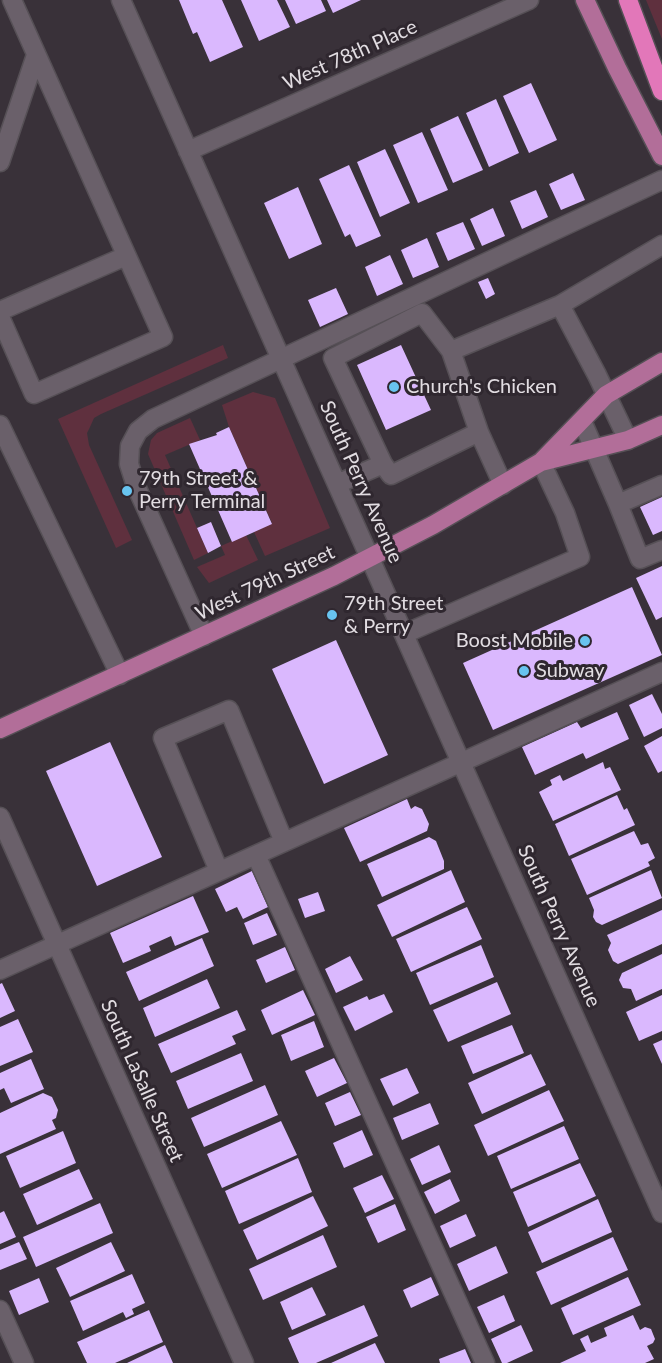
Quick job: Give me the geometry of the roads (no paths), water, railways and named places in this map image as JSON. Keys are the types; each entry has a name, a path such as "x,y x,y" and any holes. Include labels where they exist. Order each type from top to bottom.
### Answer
{"highway":[{"path":"628,0 662,91"}],"main road":[{"path":"585,0 616,68 662,156"},
{"name":"West 79th Street","path":"542,462 606,395 662,362"},
{"name":"West 79th Street","path":"0,729 370,558 433,525 542,462 628,440 662,425"}],"street":[{"path":"0,317 34,394 163,338 12,0"},
{"name":"South Perry Avenue","path":"121,0 662,1213"},
{"name":"West 78th Place","path":"188,151 529,0"},
{"path":"0,162 36,55"},
{"path":"204,636 136,486 129,464 130,446 138,431 153,419 662,180"},
{"path":"451,351 560,305 662,245"},
{"path":"0,311 126,256"},
{"path":"560,305 628,440"},
{"path":"479,432 391,475 383,465 333,358 422,313 451,351 479,432 503,484"},
{"path":"582,421 640,559 662,550"},
{"path":"0,425 120,675"},
{"path":"404,634 580,557 565,513 542,462"},
{"path":"337,484 383,465"},
{"path":"618,504 662,486"},
{"path":"0,970 461,762 660,677"},
{"path":"219,872 163,738 229,710 285,842"},
{"name":"South LaSalle Street","path":"0,817 244,1363"},
{"path":"256,855 485,1363"},
{"path":"0,1310 24,1363"}],"place":[{"name":"Church's Chicken","path":"394,387"},
{"name":"79th Street & Perry Terminal","path":"127,491"},
{"name":"79th Street & Perry","path":"332,615"},
{"name":"Boost Mobile","path":"585,641"},
{"name":"Subway","path":"524,671"}]}
